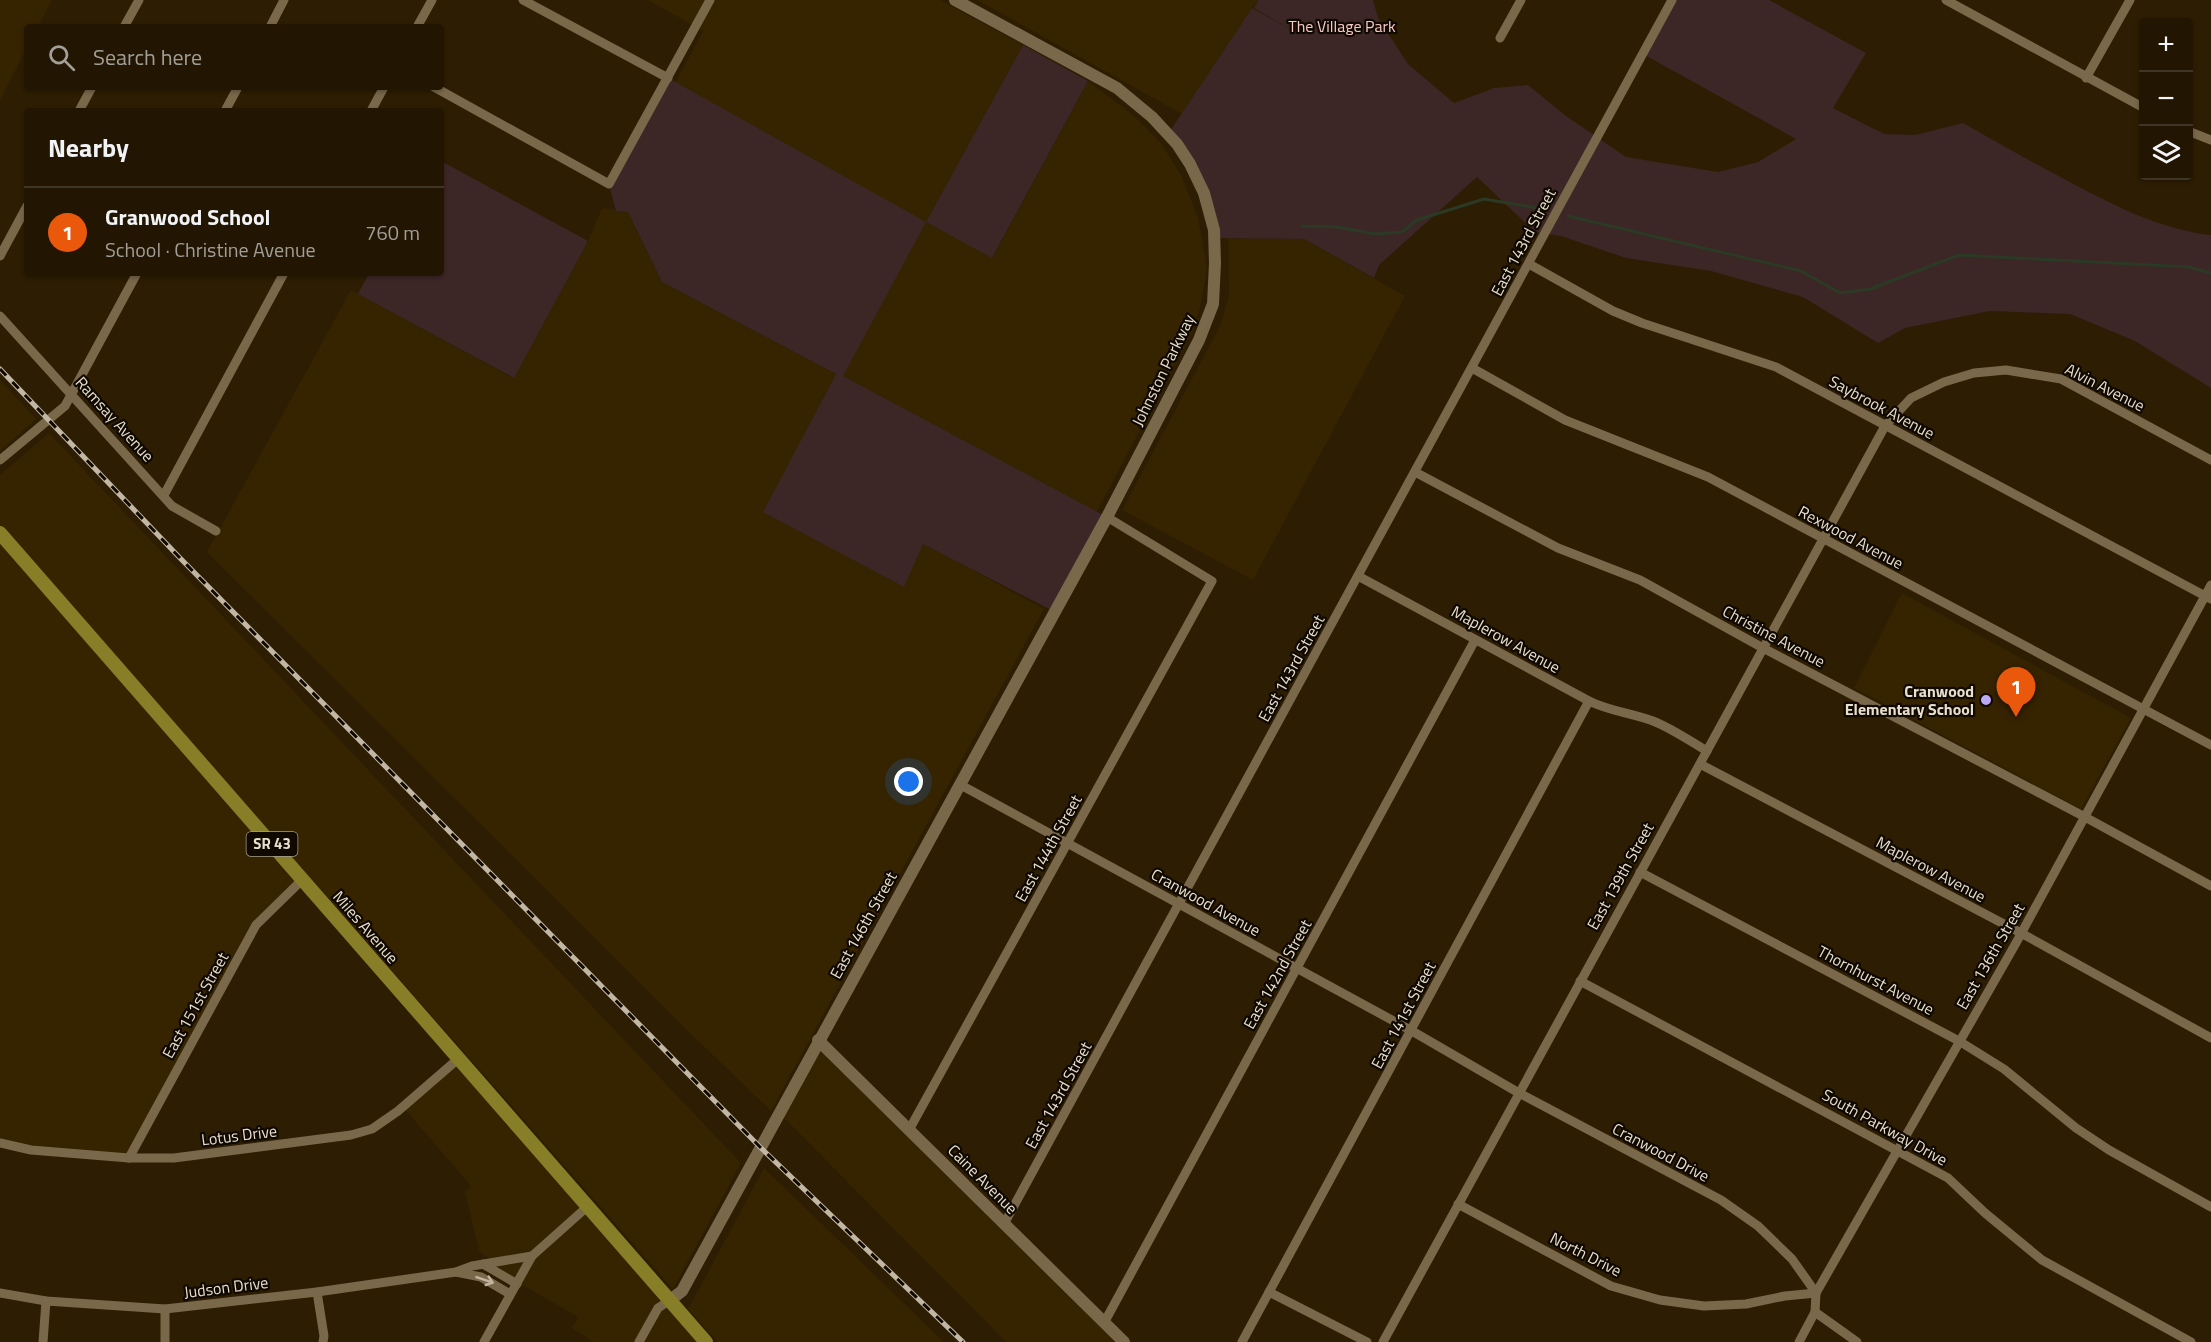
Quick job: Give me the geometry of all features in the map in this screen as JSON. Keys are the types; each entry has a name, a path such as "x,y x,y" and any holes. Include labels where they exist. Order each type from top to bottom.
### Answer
{"main road":[{"name":"Miles Avenue","path":"0,533 706,1342"}],"street":[{"path":"126,24 139,0"},
{"path":"272,24 284,0"},
{"path":"419,24 432,0"},
{"path":"523,0 668,78"},
{"path":"439,90 609,184 710,0"},
{"name":"Johnston Parkway","path":"955,0 1117,88 1152,117 1178,144 1204,193 1214,230 1215,263 1212,304 1199,340 1107,517"},
{"path":"1500,38 1521,0"},
{"name":"East 143rd Street","path":"1004,1224 1672,0"},
{"path":"1946,0 2139,105"},
{"path":"2086,78 2130,0"},
{"path":"81,108 90,90"},
{"path":"226,108 236,90"},
{"path":"373,108 382,90"},
{"path":"2193,132 2210,136"},
{"path":"0,256 24,212"},
{"name":"Saybrook Avenue","path":"1529,264 1613,311 1776,367 2208,598"},
{"path":"0,460 65,406 135,276"},
{"path":"164,495 282,276"},
{"name":"Ramsay Avenue","path":"0,316 172,506 216,531"},
{"name":"Rexwood Avenue","path":"1472,368 1565,420 1708,477 2211,745"},
{"name":"Alvin Avenue","path":"1885,426 1911,398 1944,382 1974,373 2006,370 2061,379 2211,460"},
{"name":"East 139th Street","path":"1383,1342 1885,426"},
{"name":"Christine Avenue","path":"1415,472 1539,539 1640,580 1763,648 2085,817 2211,886"},
{"name":"East 144th Street","path":"909,1130 1212,580 1107,517"},
{"name":"East 146th Street","path":"639,1342 658,1308 682,1291 1107,517"},
{"name":"Maplerow Avenue","path":"1358,576 1589,701 1605,709 1638,716 1656,723 1707,751"},
{"name":"East 136th Street","path":"1799,1342 1815,1312 1816,1293 1899,1151 2208,598 2211,585"},
{"name":"East 142nd Street","path":"1104,1323 1475,640"},
{"name":"East 141st Street","path":"1242,1342 1589,701"},
{"name":"Maplerow Avenue","path":"1700,764 2020,933 2211,1038"},
{"name":"Cranwood Avenue","path":"959,784 1470,1064"},
{"name":"Thornhurst Avenue","path":"1640,872 1959,1041 2004,1069 2076,1128 2109,1150 2211,1207"},
{"name":"East 151st Street","path":"129,1158 256,925 303,879"},
{"name":"South Parkway Drive","path":"1580,981 1948,1178 1984,1213 2042,1260 2191,1342"},
{"name":"Caine Avenue","path":"818,1040 1124,1342"},
{"name":"Lotus Drive","path":"0,1143 31,1150 129,1158 174,1158 351,1135 372,1129 398,1112 458,1059"},
{"name":"Cranwood Drive","path":"1470,1064 1519,1093 1721,1200 1767,1234 1792,1259 1816,1293"},
{"name":"North Drive","path":"1458,1204 1611,1286 1660,1300 1704,1306 1746,1304 1785,1296 1816,1293"},
{"path":"484,1342 532,1256 587,1207"},
{"name":"Judson Drive","path":"0,1293 46,1301 165,1309 317,1292 456,1272 483,1264 532,1256"},
{"path":"483,1264 517,1284"},
{"name":"Judson Drive","path":"456,1272 481,1277 510,1294"},
{"path":"317,1292 323,1342"},
{"path":"1269,1292 1367,1342"},
{"path":"43,1342 46,1301"},
{"path":"165,1309 165,1342"},
{"path":"1815,1312 1857,1342"}],"shaded area":[{"path":"0,0 52,0 40,24 24,24 24,54 0,100"},
{"path":"648,0 940,0 1023,45 926,222 993,257 1088,81 1133,115 1161,143 1181,175 1198,217 1207,269 1200,308 1192,333 1096,513 843,376 675,83 703,31"},
{"path":"977,0 1258,0 1182,114"},
{"path":"602,208 628,212 662,282 836,374 764,512 904,586 923,543 1044,609 771,1111 207,552 351,290 513,378 588,241"},
{"path":"1228,239 1304,239 1405,296 1253,580 1122,510 1220,326 1229,296"},
{"path":"0,380 36,419 0,451"},
{"path":"49,433 741,1163 673,1289 0,526 0,475"},
{"path":"0,534 303,879 256,925 129,1158 0,1143"},
{"path":"1902,593 2131,718 2081,809 1854,688"},
{"path":"818,1040 1118,1336 1111,1342 1006,1342 779,1113"},
{"path":"458,1059 706,1342 594,1342 572,1328 578,1317 522,1285 479,1251 465,1192 471,1186 403,1107"},
{"path":"764,1168 944,1342 718,1342 688,1309"}],"green space":[{"name":"The Village Park","path":"1258,0 1373,0 1378,18 1408,64 1454,103 1494,88 1528,85 1566,116 1626,157 1718,172 1758,162 1796,139 1643,54 1672,0 1769,0 1866,53 1833,108 1884,134 1915,135 1963,123 2054,174 2131,212 2178,229 2211,235 2211,388 2135,341 2070,314 1990,311 1905,328 1878,343 1803,297 1711,271 1626,258 1561,236 1535,232 1477,177 1379,265 1374,278 1304,239 1214,238 1204,193 1168,134 1252,8 1297,33 1254,8"},
{"path":"1023,45 1088,81 992,258 926,222"},
{"path":"668,78 926,222 843,376 1107,517 1055,612 923,544 904,587 763,512 836,374 662,282 628,212 616,211 609,184"},
{"path":"444,163 588,241 514,378 358,294 367,276 444,276"}],"waterway":[{"path":"1302,226 1338,227 1375,234 1402,232 1417,220 1484,199 1538,208"},
{"path":"1568,216 1801,271 1840,293 1870,289 1959,255 2189,267 2211,273"}],"railway":[{"path":"0,369 180,558 760,1147 963,1342"}],"place":[{"name":"Cranwood Elementary School","path":"1986,700"},
{"name":"Granwood School","path":"2016,717"}]}
